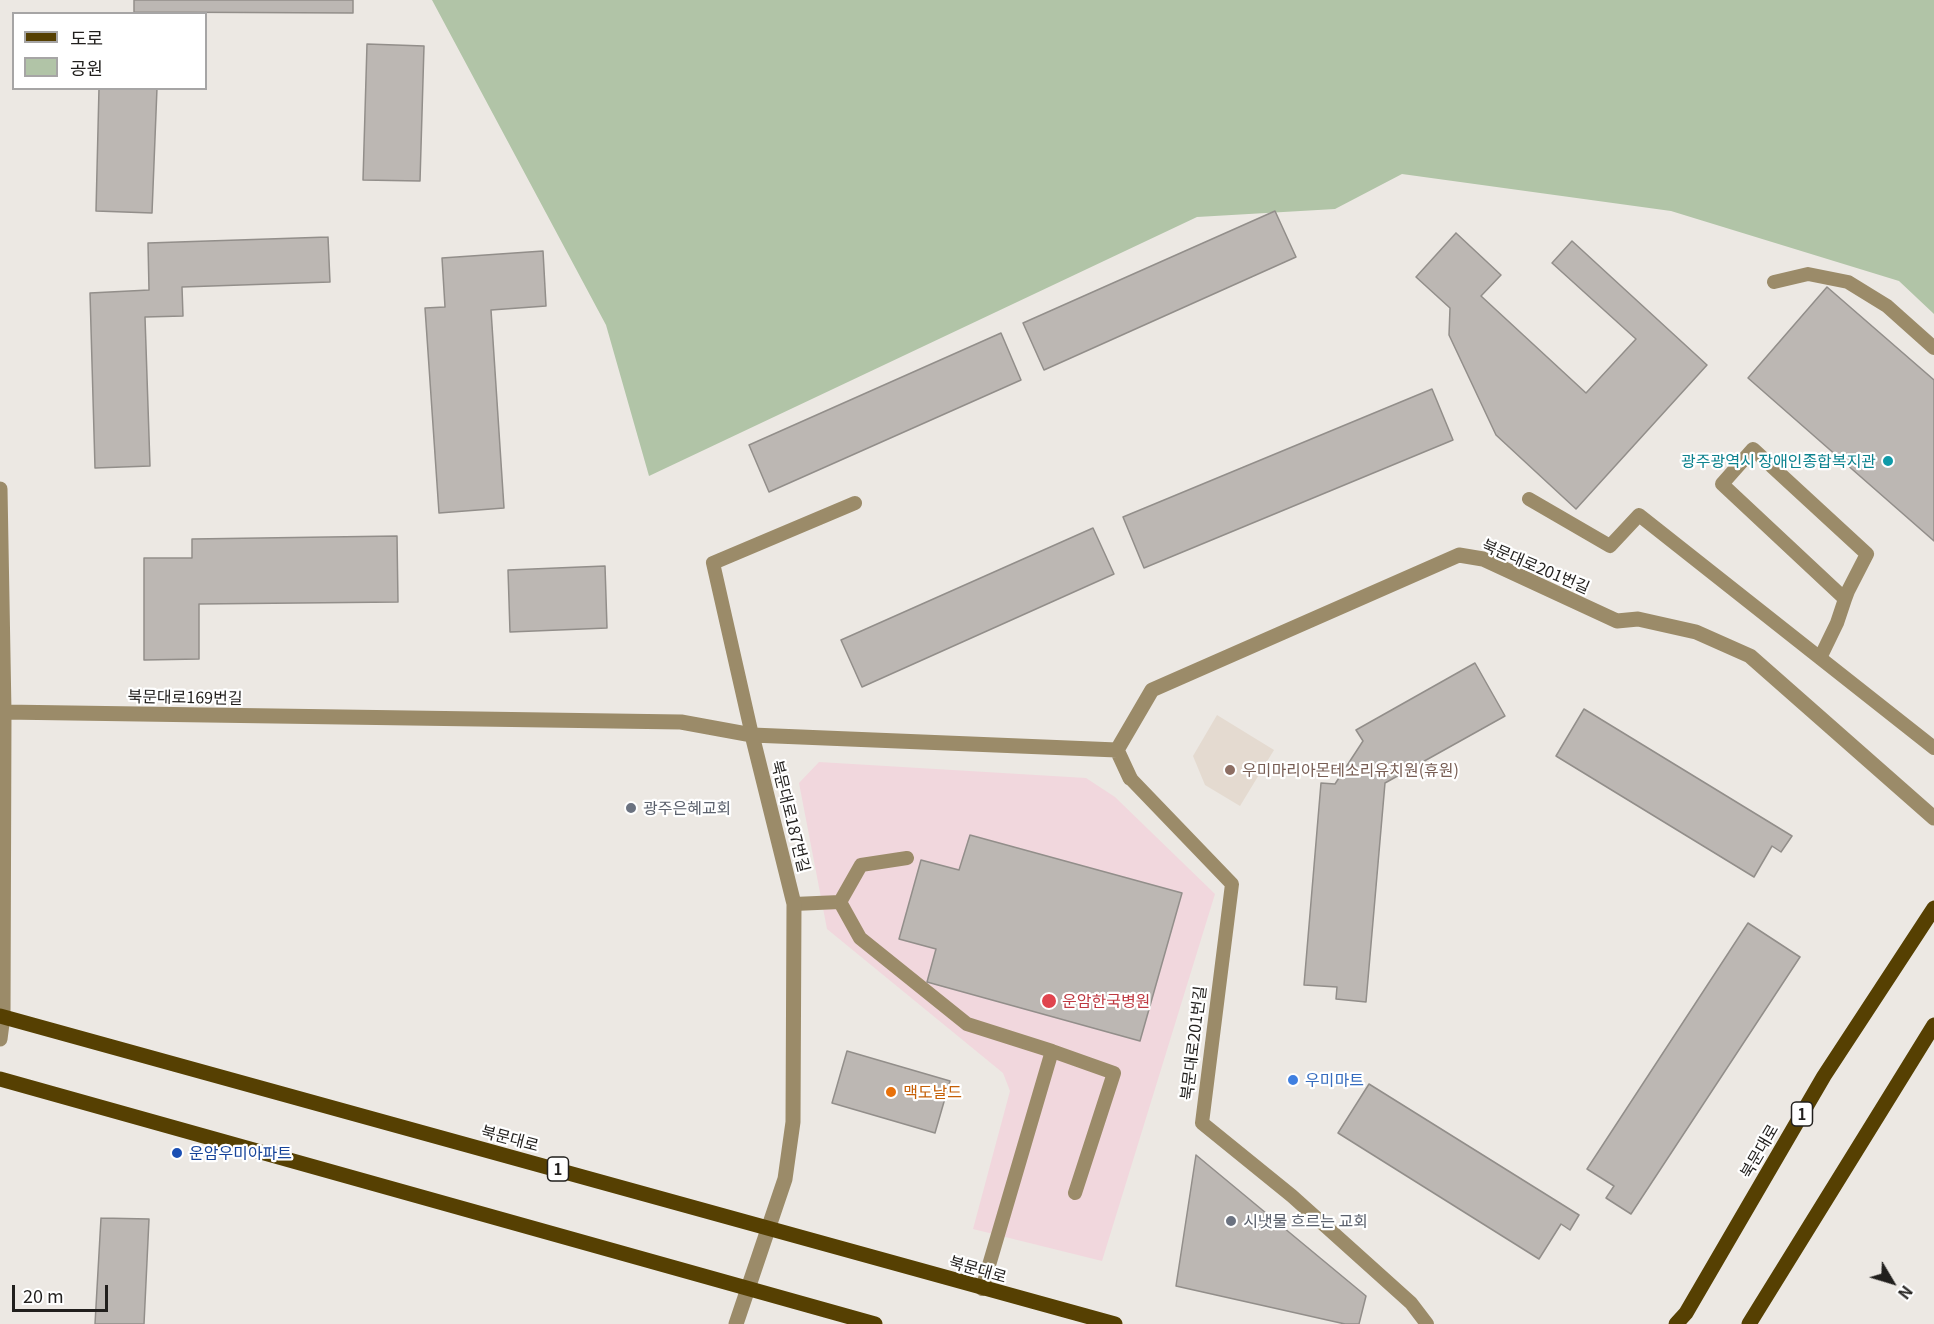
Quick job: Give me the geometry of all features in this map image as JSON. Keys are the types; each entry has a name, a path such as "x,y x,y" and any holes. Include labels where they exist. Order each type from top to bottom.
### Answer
{"main road":[{"name":"북문대로","path":"1676,1324 1686,1313 1824,1076 1934,908"},
{"name":"북문대로","path":"1,1016 1115,1324"},
{"path":"1749,1324 1934,1025"},
{"path":"0,1079 875,1324"}],"street":[{"path":"0,489 4,712 0,1039"},
{"name":"북문대로201번길","path":"1117,750 1152,690 1459,555 1484,559 1617,621 1638,619 1696,632 1750,656 1934,818"},
{"name":"북문대로169번길","path":"4,712 681,722 752,735"},
{"path":"752,735 1117,750 1130,778"},
{"name":"북문대로187번길","path":"736,1324 785,1179 793,1122 794,904 752,735"}],"lane":[{"path":"1774,282 1808,274 1848,282 1887,306 1934,348"},
{"path":"1820,658 1867,554 1753,449 1722,484 1845,599"},
{"path":"1529,499 1610,546 1639,514 1820,658 1931,741"},
{"path":"752,735 713,563 855,503"},
{"name":"북문대로201번길","path":"1130,778 1232,884 1202,1123 1292,1196 1411,1304 1427,1324"},
{"path":"840,902 861,865 907,858"},
{"path":"794,904 840,902"},
{"path":"840,902 860,938 967,1024 1114,1072 1075,1193"},
{"path":"982,1289 1052,1051"}],"shaded area":[{"name":"우미마리아몬테소리유치원(휴원)","path":"1217,715 1274,750 1240,806 1205,785 1193,756"},
{"name":"운암한국병원","path":"819,762 1086,778 1115,797 1215,894 1102,1261 973,1229 1010,1091 1003,1073 827,929 799,783"}],"green space":[{"path":"432,0 1934,0 1934,314 1899,281 1671,211 1402,174 1335,209 1197,217 649,476 606,325"}],"building":[{"path":"134,0 353,0 353,13 134,12"},
{"path":"367,44 424,46 420,181 363,180"},
{"path":"99,90 157,90 152,213 96,211"},
{"path":"1275,211 1296,257 1044,370 1023,323"},
{"path":"1456,233 1501,275 1481,296 1586,393 1636,339 1552,263 1572,241 1707,365 1576,509 1496,435 1449,335 1450,308 1416,277"},
{"path":"328,237 330,282 182,287 183,316 145,317 150,466 95,468 90,293 149,290 148,243"},
{"path":"543,251 546,306 491,310 504,508 439,513 425,308 445,307 442,258"},
{"name":"광주광역시 장애인종합복지관","path":"1827,287 1934,380 1934,541 1748,378"},
{"path":"1001,333 1021,380 769,492 749,445"},
{"path":"1432,389 1453,440 1144,568 1123,517"},
{"path":"1093,528 1114,574 862,687 841,640"},
{"path":"397,536 398,602 199,604 199,659 144,660 144,558 192,558 192,539"},
{"path":"605,566 607,628 510,632 508,570"},
{"path":"1475,663 1505,716 1385,783 1366,1002 1336,999 1337,987 1304,985 1321,783 1335,784 1363,741 1356,730"},
{"path":"1584,709 1792,836 1781,852 1772,846 1754,877 1556,756"},
{"name":"운암한국병원","path":"970,835 1182,893 1140,1041 927,982 936,949 899,939 921,860 959,870"},
{"path":"1748,923 1800,957 1631,1214 1606,1198 1614,1186 1587,1169"},
{"name":"맥도날드","path":"847,1051 950,1081 935,1133 832,1103"},
{"path":"1369,1084 1579,1215 1570,1230 1561,1224 1539,1259 1338,1133"},
{"name":"시냇물 흐르는 교회","path":"1196,1155 1366,1296 1359,1324 1345,1324 1176,1286"},
{"path":"101,1218 149,1219 144,1324 95,1324"}],"place":[{"name":"광주광역시 장애인종합복지관","path":"1888,461"},
{"name":"우미마리아몬테소리유치원(휴원)","path":"1230,770"},
{"name":"광주은혜교회","path":"631,808"},
{"name":"운암한국병원","path":"1049,1001"},
{"name":"우미마트","path":"1293,1080"},
{"name":"맥도날드","path":"891,1092"},
{"name":"운암우미아파트","path":"177,1153"},
{"name":"시냇물 흐르는 교회","path":"1231,1221"}]}
